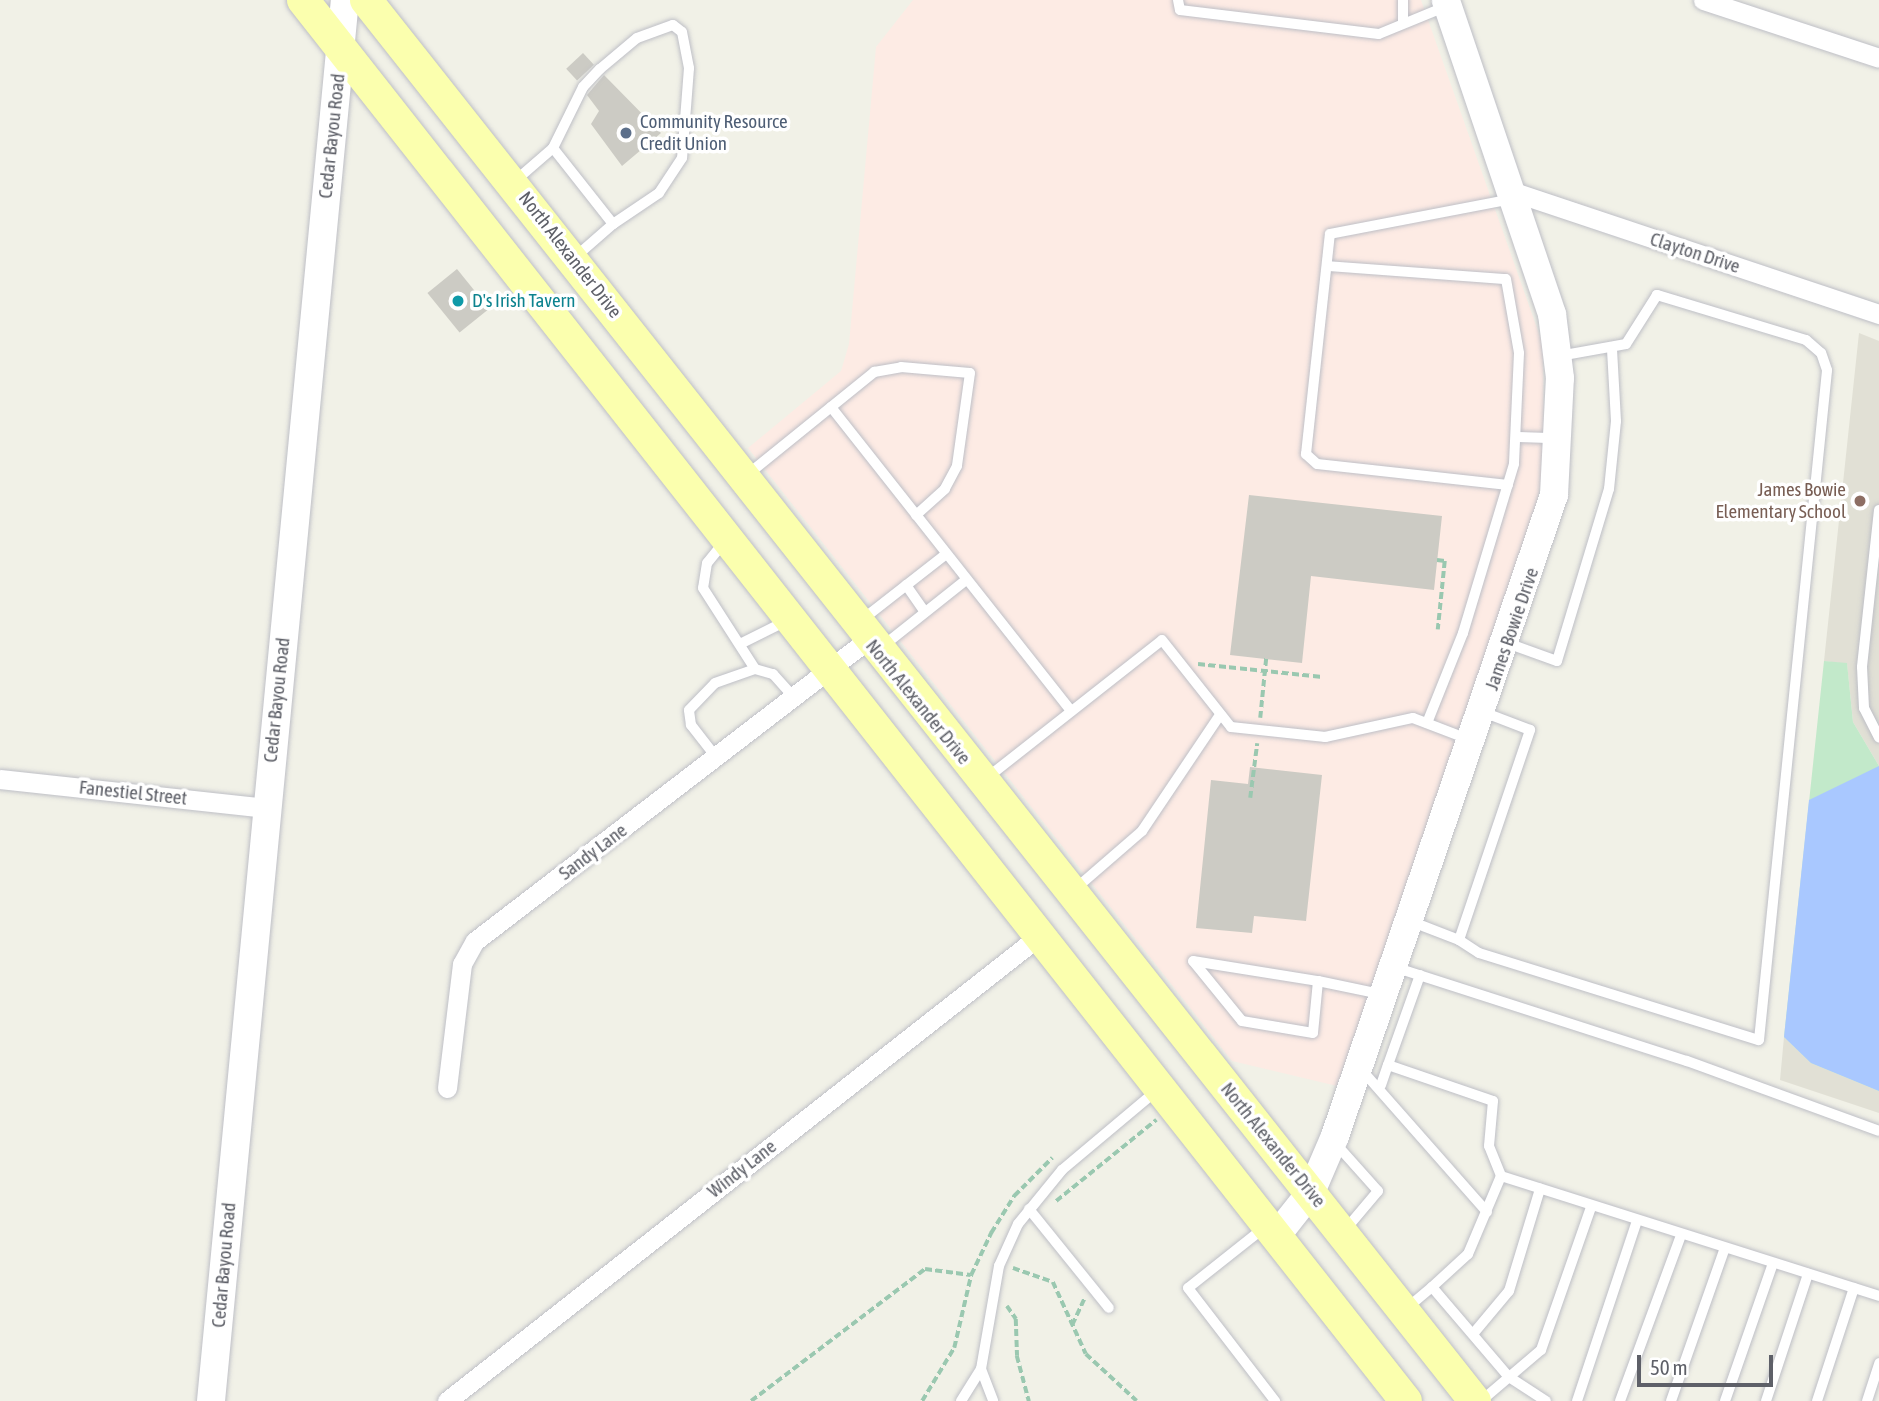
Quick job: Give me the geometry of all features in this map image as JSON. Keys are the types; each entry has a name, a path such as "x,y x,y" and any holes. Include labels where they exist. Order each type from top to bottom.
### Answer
{"main road":[{"path":"303,0 535,287 1038,937 1162,1087 1406,1401"},
{"name":"North Alexander Drive","path":"366,0 573,258 867,638 1475,1401"},
{"path":"535,287 573,258"},
{"path":"944,816 982,782"}],"street":[{"name":"Cedar Bayou Road","path":"211,1401 345,0"},
{"path":"1703,0 1879,58"},
{"name":"James Bowie Drive","path":"1273,1230 1311,1192 1333,1140 1370,1076 1384,995 1407,971 1410,921 1507,643 1554,495 1560,438 1558,356 1552,314 1447,3"},
{"name":"Clayton Drive","path":"1513,195 1879,314"},
{"name":"Sandy Lane","path":"447,1088 462,964 475,941 831,670 867,638"},
{"name":"Fanestiel Street","path":"0,779 266,808"},
{"name":"Windy Lane","path":"447,1401 1038,937"}],"lane":[{"path":"1178,0 1180,10 1379,34 1447,3"},
{"path":"1403,0 1403,21"},
{"path":"513,183 553,148 583,87 600,69 637,38 673,26 682,32 689,68 682,158 659,193 613,224 573,258"},
{"path":"553,148 613,224"},
{"path":"1508,485 1308,459 1330,234 1513,195"},
{"path":"1327,266 1506,279 1519,353 1518,437 1508,485 1427,723"},
{"path":"1410,921 1459,940 1479,953 1759,1040 1827,370 1821,352 1806,340 1657,295 1626,344 1612,350 1558,356"},
{"path":"1507,643 1557,662 1609,489 1616,421 1612,350"},
{"path":"744,478 865,377 886,369 970,373 957,466 945,489 916,515"},
{"path":"831,407 945,555 1071,711"},
{"path":"1518,437 1560,438"},
{"path":"1879,510 1862,667 1864,708 1879,737"},
{"path":"728,538 707,563 703,588 742,643 755,669"},
{"path":"867,638 906,585 945,555"},
{"path":"867,638 925,612 966,580"},
{"path":"906,585 925,612"},
{"path":"742,643 791,619"},
{"path":"982,782 1162,640 1220,715 1236,728 1325,737 1404,718 1427,723 1473,741"},
{"path":"716,757 691,724 689,710 715,682 755,669 774,674 794,698"},
{"path":"1459,940 1530,730 1483,712"},
{"path":"1071,892 1142,831 1220,715"},
{"path":"1318,981 1313,1032 1242,1021 1193,961 1318,981 1384,995"},
{"path":"1487,1212 1370,1076 1388,1065 1407,971 1687,1061 1879,1132"},
{"path":"1388,1065 1493,1101 1489,1146 1501,1175 1468,1254 1404,1311"},
{"path":"961,1401 981,1369 999,1266 1029,1209 1062,1170 1162,1087"},
{"path":"1333,1140 1378,1191 1343,1233"},
{"path":"1501,1175 1591,1207 1879,1296"},
{"path":"1473,1334 1509,1292 1540,1189"},
{"path":"1481,1401 1541,1350 1591,1207"},
{"path":"1029,1209 1109,1308"},
{"path":"1577,1401 1637,1221"},
{"path":"1273,1230 1188,1288 1275,1401"},
{"path":"1620,1401 1681,1235"},
{"path":"1671,1401 1724,1248"},
{"path":"1725,1401 1773,1263"},
{"path":"1766,1401 1808,1274"},
{"path":"1432,1287 1509,1377 1546,1401"},
{"path":"1817,1401 1854,1288"},
{"path":"1867,1401 1879,1363"},
{"path":"981,1369 993,1401"}],"path":[{"path":"1437,560 1445,561 1438,630"},
{"path":"1260,718 1266,659"},
{"path":"1196,664 1322,677"},
{"path":"1250,799 1257,741"},
{"path":"1013,1268 1053,1282 1086,1354 1138,1401"},
{"path":"751,1401 925,1269 971,1275"},
{"path":"1072,1327 1084,1298 1094,1290"}],"shaded area":[{"path":"913,0 1421,0 1543,345 1544,468 1532,526 1337,1086 1232,1061 748,448 841,371 849,344 876,47"},
{"name":"James Bowie Elementary School","path":"1859,333 1879,341 1879,766 1853,722 1847,664 1824,661"},
{"path":"1784,1037 1811,1063 1879,1091 1879,1113 1780,1080"}],"green space":[{"path":"1824,661 1847,663 1853,722 1879,766 1879,1091 1811,1063 1784,1037"}],"water":[{"path":"1879,766 1879,1091 1811,1063 1784,1037 1809,800"}],"building":[{"path":"583,53 594,65 577,80 566,69"},
{"path":"604,75 661,133 622,166 591,124 599,111 587,95"},
{"name":"D's Irish Tavern","path":"457,269 489,309 460,333 427,293"},
{"path":"1249,495 1442,516 1434,590 1311,576 1302,663 1230,655"},
{"path":"1250,767 1322,775 1306,921 1254,916 1252,933 1196,928 1211,780 1248,784"}],"place":[{"name":"Community Resource Credit Union","path":"626,133"},
{"name":"D's Irish Tavern","path":"458,301"},
{"name":"James Bowie Elementary School","path":"1860,501"}]}
